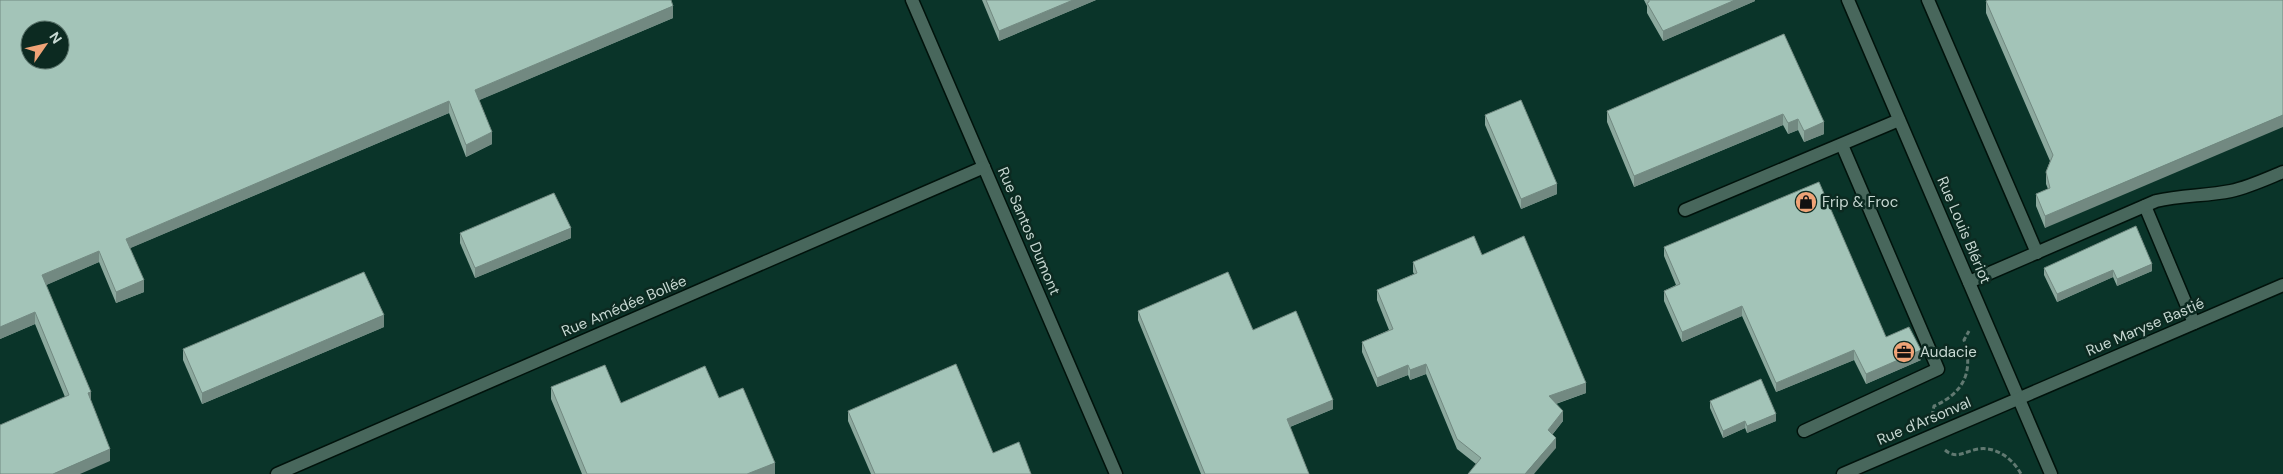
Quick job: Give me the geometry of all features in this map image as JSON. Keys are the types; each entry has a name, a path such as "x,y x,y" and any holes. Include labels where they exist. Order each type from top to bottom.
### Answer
{"street":[{"name":"Rue Santos Dumont","path":"912,0 1116,474"},
{"name":"Rue Louis Blériot","path":"1848,0 2051,474"},
{"path":"1928,0 2037,253"},
{"path":"1685,210 1899,120"},
{"path":"1804,431 1938,369 1842,145"},
{"name":"Rue Amédée Bollée","path":"277,474 984,167"},
{"path":"1969,282 2145,206 2173,197 2229,191 2248,186 2283,172"},
{"path":"2145,206 2194,323"},
{"name":"Rue Maryse Bastié","path":"2019,399 2283,285"},
{"name":"Rue d'Arsonval","path":"1843,474 2019,399"}],"shaded area":[{"path":"0,0 2283,0 2283,474 0,474"}],"building":[{"path":"0,0 671,0 673,6 475,90 492,132 466,145 449,101 126,239 144,280 116,292 99,251 42,275 91,392 88,393 110,449 53,474 0,474 0,425 69,395 35,312 0,327"},
{"path":"986,0 1073,0 999,31"},
{"path":"1649,0 1735,0 1663,31 1647,3"},
{"path":"2283,0 2283,115 2045,216 2036,194 2050,188 2046,172 2053,155 1986,1"},
{"path":"1784,34 1824,122 1804,131 1798,119 1788,123 1783,114 1634,176 1607,111"},
{"path":"1521,100 1557,184 1521,199 1485,115"},
{"path":"1819,182 1886,337 1909,327 1921,350 1866,374 1854,350 1776,383 1742,306 1682,332 1664,291 1680,284 1664,247"},
{"path":"554,193 571,228 475,268 460,233"},
{"path":"2136,226 2152,264 2117,279 2113,270 2057,294 2044,268"},
{"path":"1474,236 1482,255 1524,236 1586,383 1549,396 1563,411 1548,430 1556,438 1525,474 1468,474 1481,458 1457,439 1426,364 1410,370 1408,365 1377,378 1362,342 1393,329 1377,290 1417,273 1413,262"},
{"path":"364,272 384,315 202,393 183,349"},
{"path":"1228,272 1253,330 1296,311 1333,400 1287,419 1309,474 1205,474 1138,311"},
{"path":"956,364 993,453 1019,442 1031,474 875,474 848,411"},
{"path":"605,365 621,403 705,366 719,398 743,388 775,463 747,474 587,474 551,387"},
{"path":"1761,379 1776,414 1747,426 1745,421 1723,431 1710,401"}],"place":[{"name":"Frip & Froc","path":"1806,202"},
{"name":"Audacie","path":"1904,352"}]}
